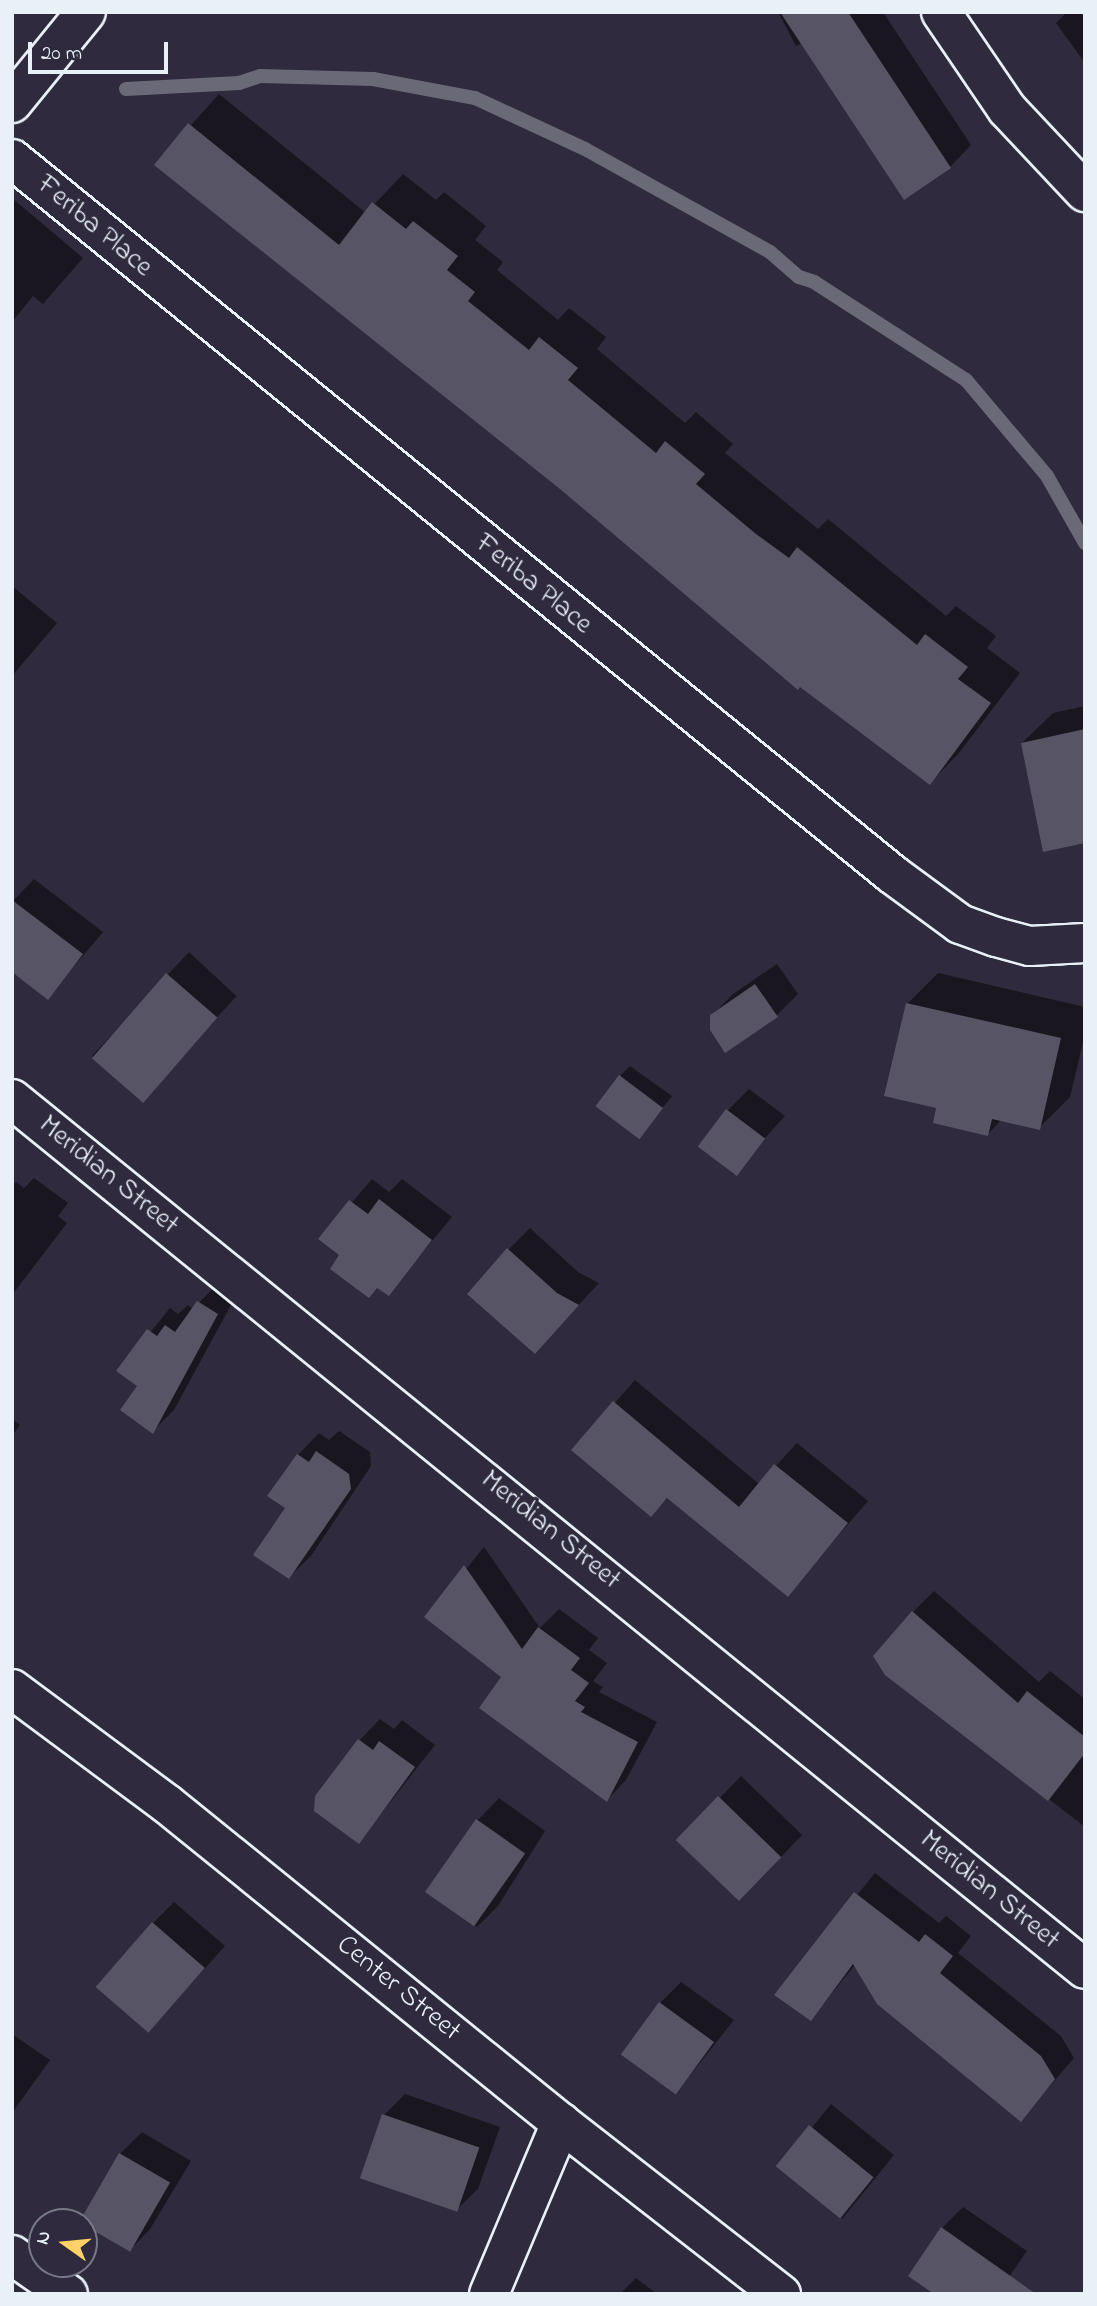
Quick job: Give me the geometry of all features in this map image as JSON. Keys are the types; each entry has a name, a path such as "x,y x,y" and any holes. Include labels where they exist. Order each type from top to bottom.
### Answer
{"street":[{"path":"12,103 86,12"},
{"path":"942,12 1007,109 1085,192"},
{"name":"Feriba Place","path":"12,159 230,340 950,917 1030,946 1085,943"},
{"name":"Meridian Street","path":"12,1099 1085,1969"},
{"name":"Center Street","path":"12,1689 167,1804 561,2123 781,2294"},
{"path":"489,2294 561,2123"},
{"path":"12,2255 68,2294"}],"building":[{"path":"780,12 848,12 951,168 904,200"},
{"path":"188,123 339,245 372,202 406,229 413,221 458,256 447,270 475,292 468,301 529,350 539,337 578,368 568,380 656,453 665,441 705,474 696,484 756,534 789,558 797,547 917,645 925,634 968,667 958,679 991,703 930,785 800,687 798,690 560,489 154,165"},
{"path":"1085,729 1085,843 1043,852 1021,743"},
{"path":"12,900 83,954 48,1000 12,972"},
{"path":"166,973 217,1018 143,1103 92,1058"},
{"path":"755,984 778,1017 725,1053 710,1030 710,1015"},
{"path":"906,1003 1061,1038 1040,1130 992,1119 988,1136 933,1123 936,1108 884,1096"},
{"path":"619,1075 663,1108 639,1139 596,1106"},
{"path":"726,1109 765,1138 737,1176 698,1147"},
{"path":"379,1199 432,1240 389,1296 377,1288 369,1298 330,1269 339,1255 318,1239 349,1200 368,1214"},
{"path":"507,1248 557,1293 579,1305 535,1354 467,1294"},
{"path":"197,1301 218,1314 153,1434 120,1410 137,1386 116,1371 147,1329 157,1336 165,1325 175,1332"},
{"path":"613,1401 739,1507 774,1464 848,1523 788,1597 667,1498 651,1517 571,1450"},
{"path":"316,1451 349,1474 351,1489 289,1579 253,1555 285,1508 267,1496 297,1454 309,1462"},
{"path":"464,1565 522,1649 538,1627 580,1658 571,1670 589,1683 575,1701 585,1707 581,1712 638,1742 607,1802 479,1708 501,1677 424,1617"},
{"path":"912,1611 1018,1703 1027,1691 1085,1737 1085,1753 1048,1801 885,1675 873,1656"},
{"path":"358,1739 373,1750 379,1741 415,1767 359,1844 314,1811 315,1796"},
{"path":"718,1796 781,1857 739,1901 676,1840"},
{"path":"476,1819 525,1853 474,1926 425,1892"},
{"path":"854,1892 919,1942 925,1934 953,1956 940,1973 1041,2056 1055,2079 1021,2122 877,2004 853,1964 811,2021 774,1995"},
{"path":"152,1922 205,1968 148,2033 96,1987"},
{"path":"659,2002 714,2042 676,2095 621,2055"},
{"path":"382,2114 479,2148 457,2212 360,2178"},
{"path":"809,2125 874,2177 840,2218 776,2166"},
{"path":"119,2153 170,2182 130,2252 98,2233 98,2208 87,2208"},
{"path":"941,2227 1036,2294 934,2294 908,2276"}],"waterway":[{"path":"126,89 239,83 260,76 373,79 475,98 585,149 770,252 799,277 814,282 966,380 1047,476 1085,543"}]}
